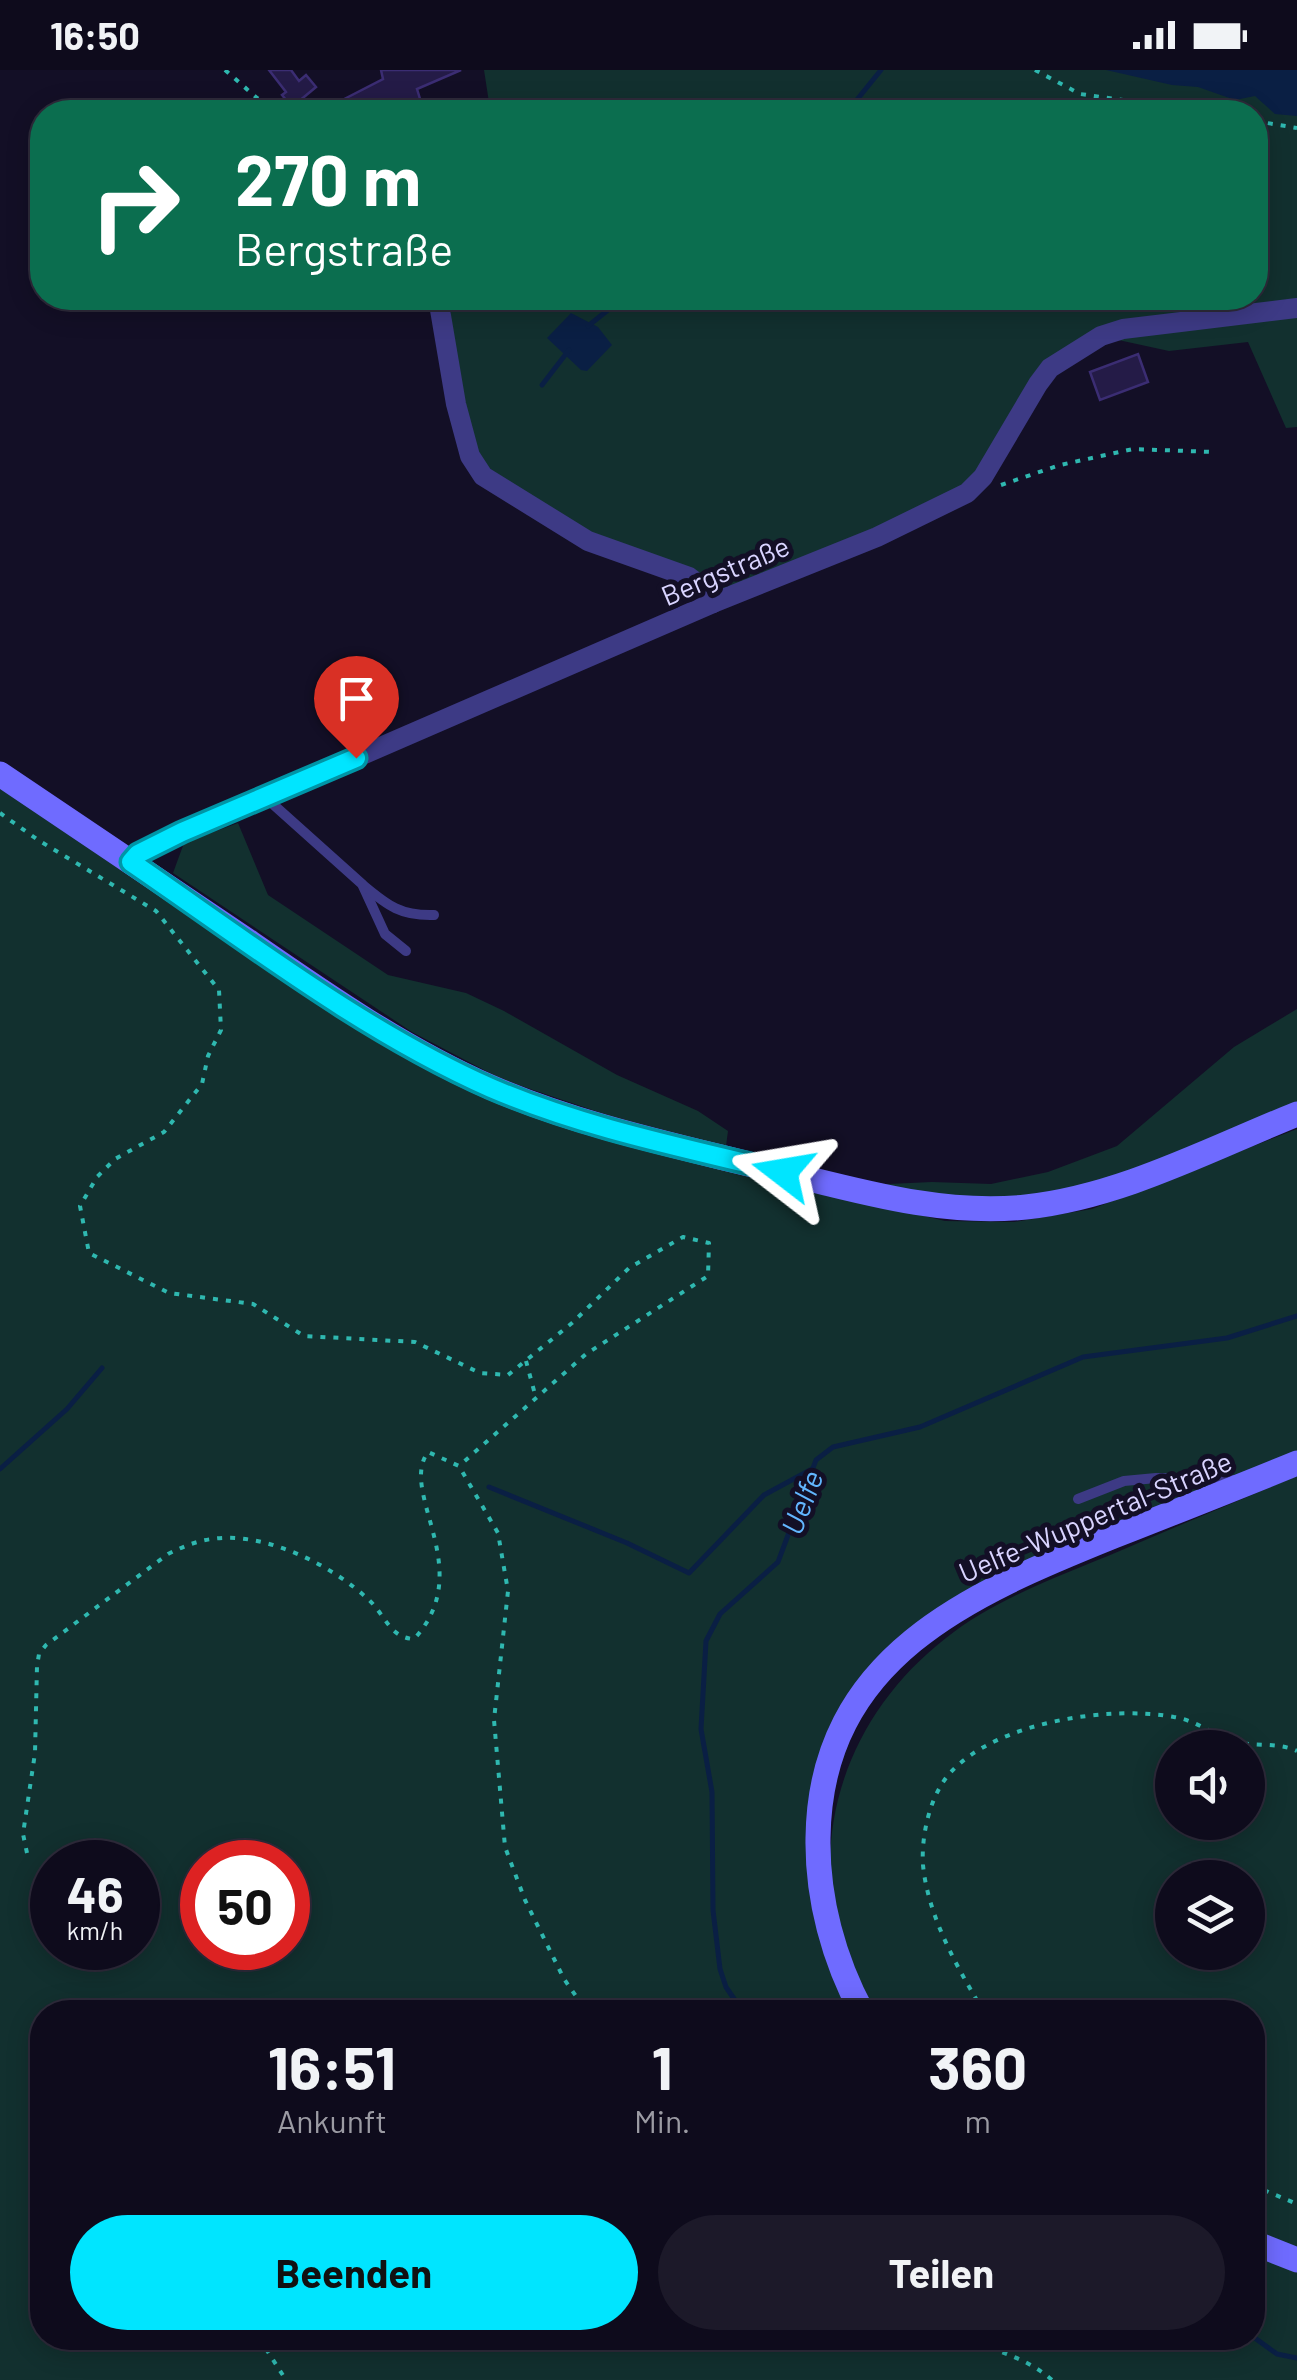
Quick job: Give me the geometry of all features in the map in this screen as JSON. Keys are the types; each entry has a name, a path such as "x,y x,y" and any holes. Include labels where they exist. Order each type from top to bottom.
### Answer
{"main road":[{"path":"0,774 361,1016 425,1054 490,1087 622,1132 875,1194 975,1209 1057,1202 1124,1184 1297,1114"},
{"name":"Uelfe-Wuppertal-Straße","path":"857,2000 838,1958 826,1914 818,1832 821,1797 832,1758 852,1711 866,1691 914,1637 978,1596 1090,1546 1297,1464"},
{"path":"1265,2247 1297,2260"}],"street":[{"name":"Bergstraße","path":"131,862 156,844 890,531 967,493 988,469 1050,368 1100,336 1297,308"},
{"path":"440,310 456,404 470,456 483,476 588,541 689,578 706,589 713,604"}],"lane":[{"path":"265,797 394,911 413,916 434,915"},
{"path":"362,884 385,934 406,951"},
{"path":"1078,1499 1124,1481 1254,1480"}],"path":[{"path":"224,70 261,100"},
{"path":"1035,70 1080,94 1123,100"},
{"path":"1268,122 1297,128"},
{"path":"967,493 1060,464 1133,450 1214,452"},
{"path":"0,813 156,911 220,990 221,1030 208,1056 202,1084 164,1132 115,1160 97,1177 80,1206 89,1253 169,1293 253,1304 304,1336 415,1342 480,1373 508,1376 572,1324 628,1268 683,1237 709,1243 708,1276 586,1354 459,1466"},
{"path":"526,1361 536,1398"},
{"path":"27,1853 23,1834 35,1753 37,1666 46,1645 168,1554 216,1538 246,1540 300,1558 352,1586 400,1636 414,1639 432,1611 440,1576 436,1540 422,1487 422,1460 428,1452 459,1466 498,1533 508,1591 494,1720 505,1846 525,1900 564,1980 578,2000"},
{"path":"977,2000 941,1929 923,1866 923,1844 938,1792 950,1773 964,1762 1025,1730 1055,1721 1124,1713 1178,1717 1232,1741 1297,1751"},
{"path":"1265,2190 1297,2204"},
{"path":"267,2350 286,2380"},
{"path":"998,2350 1036,2366 1052,2380"}],"green space":[{"path":"484,70 1297,70 1297,427 1286,428 1248,342 1169,351 1100,336 1073,351 964,491 728,594 699,577 588,538 472,456 448,319 452,310 1268,310 1268,100 489,100"},
{"path":"0,786 531,1113 585,1135 945,1221 1014,1222 1092,1209 1297,1129 1297,1463 978,1596 866,1691 818,1833 859,2000 30,2000 30,2350 1265,2350 1265,2247 1297,2260 1297,2380 0,2380"},
{"path":"238,823 268,895 388,975 466,993 504,1011 617,1075 698,1111 728,1131 726,1146 613,1117 501,1079 412,1032 173,873 184,843"},
{"path":"1297,1009 1297,1102 1162,1160 1093,1183 1021,1196 963,1196 867,1185 991,1184 1048,1172 1117,1146 1234,1047"},
{"path":"1297,1476 1297,2254 1265,2242 1265,2000 863,2000 834,1911 830,1872 839,1795 868,1725 890,1694 946,1638 1031,1588"}],"water":[{"path":"1106,70 1297,70 1297,116 1275,114 1268,108 1268,100 1255,96 1235,100 1198,87"},
{"path":"571,313 598,327 612,345 587,371 581,370 547,338"}],"building":[{"path":"269,70 291,70 299,81 306,75 316,87 300,100 286,100 282,95 286,92"},
{"path":"381,70 461,70 417,89 420,100 342,100 383,79"},
{"path":"1138,354 1148,382 1100,400 1090,372"}],"waterway":[{"path":"857,100 881,70"},
{"path":"588,326 608,310"},
{"path":"542,385 569,350"},
{"name":"Uelfe","path":"735,2000 720,1969 713,1910 712,1792 701,1729 706,1641 720,1614 778,1562 816,1460 833,1447 920,1427 1083,1357 1227,1338 1297,1316"},
{"path":"0,1469 67,1409 102,1368"},
{"path":"489,1487 627,1543 689,1573 764,1495 812,1469"},
{"name":"Uelfe","path":"1265,2345 1277,2354 1297,2358"}],"route":[{"path":"356,758 156,844 131,862 331,996 412,1047 471,1078 589,1122 783,1172"}]}
